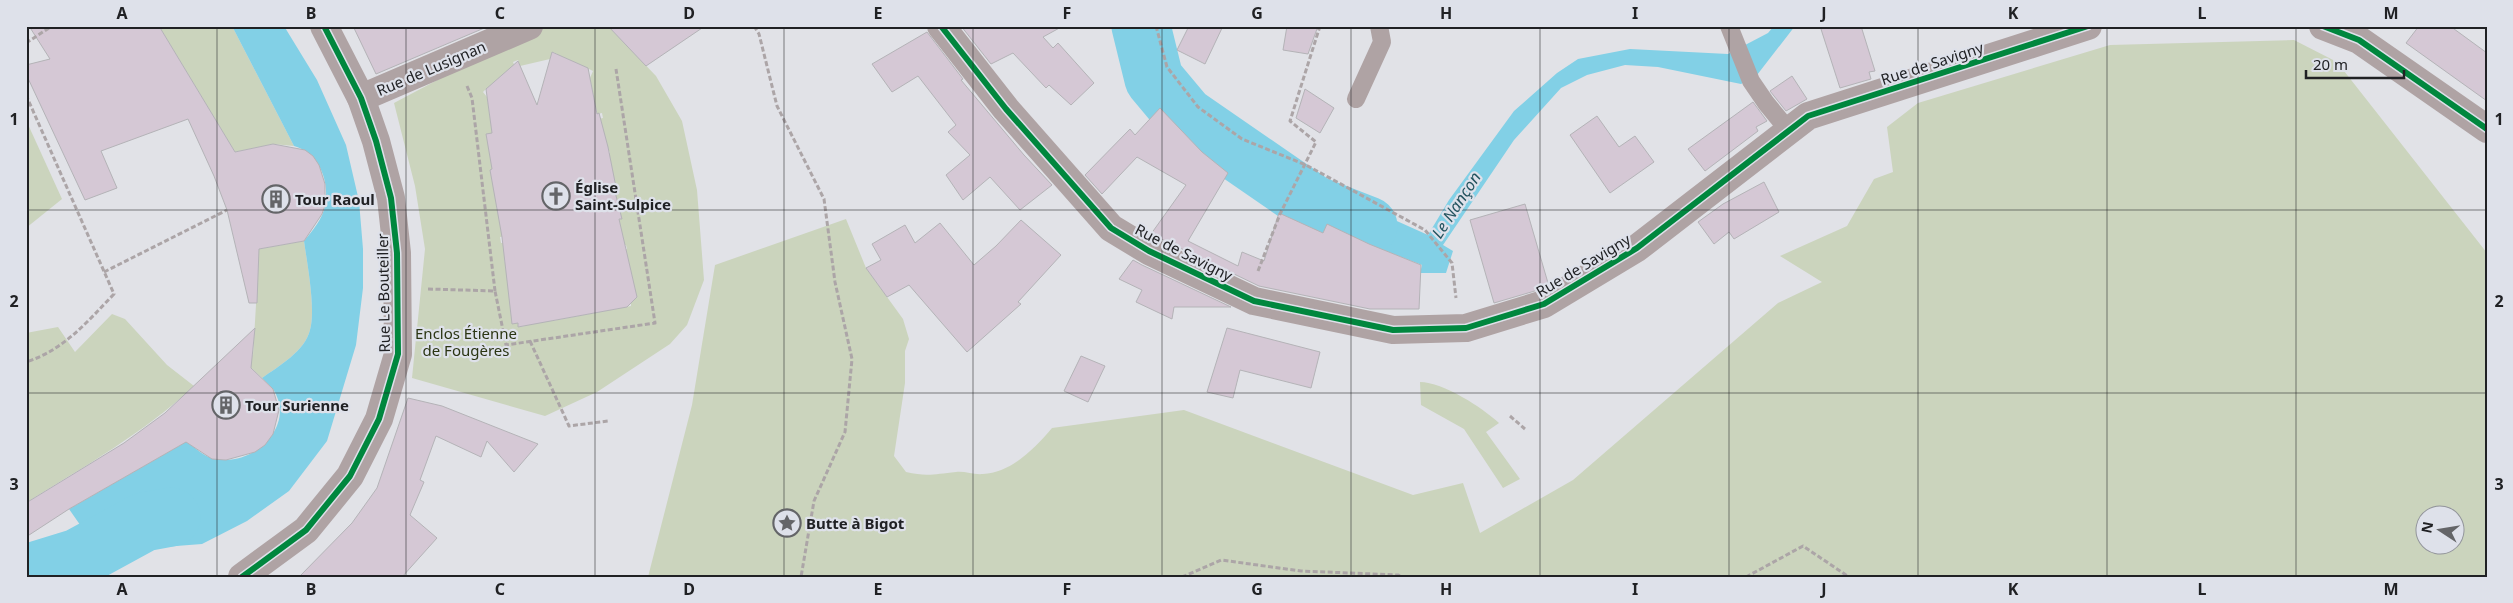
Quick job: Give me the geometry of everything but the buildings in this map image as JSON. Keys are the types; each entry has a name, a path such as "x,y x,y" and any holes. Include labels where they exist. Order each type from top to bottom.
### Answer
{"street":[{"name":"Rue Le Bouteiller","path":"242,577 306,530 350,476 379,419 398,354 397,253 392,198 376,141 361,98 324,26"},
{"name":"Rue de Lusignan","path":"361,98 528,26"},
{"name":"Rue de Savigny","path":"941,26 1006,109 1111,228 1149,251 1254,301 1393,330 1466,328 1544,304 1637,248 1808,116 2088,26"},
{"path":"2322,26 2359,40 2487,129"}],"lane":[{"path":"1356,99 1382,42 1379,26"},
{"path":"1729,26 1751,81 1789,131"}],"path":[{"path":"26,43 52,26"},
{"path":"754,26 759,34 776,106 824,199 835,282 852,358 845,432 814,501 801,577"},
{"path":"1156,26 1167,68 1198,107 1242,139 1306,165 1426,230 1452,263"},
{"path":"1254,301 1256,274 1280,214 1316,142 1290,121 1320,26"},
{"path":"457,57 472,98 495,291 506,345 655,323 616,69"},
{"path":"26,95 114,294 69,340 45,356 26,362"},
{"path":"104,272 227,210"},
{"path":"398,292 426,289 495,291"},
{"path":"530,341 569,426 608,421"},
{"path":"1510,416 1525,429"},
{"path":"1746,577 1804,546 1849,577"},
{"path":"1182,577 1221,560 1300,571 1398,575 1403,577"}],"green space":[{"path":"159,26 232,26 294,146 273,144 235,152"},
{"name":"Enclos Étienne de Fougères","path":"539,26 608,26 656,76 682,121 697,190 704,280 687,325 670,344 597,392 545,416 412,378 425,249 415,186 394,103","holes":["553,52 557,54 556,61 586,74 589,69 593,71 590,78 597,114 602,113 603,118 598,119 603,149 608,148 610,153 603,154 609,183 615,182 616,187 610,189 621,219 615,220 620,245 626,245 627,249 620,250 624,271 631,270 631,306 552,321 551,316 524,322 525,326 519,327 508,293 510,291 510,262 505,263 504,258 509,257 507,243 501,243 500,237 506,236 503,209 497,210 496,205 502,204 490,170 498,169 487,97 483,92 487,88 492,92 515,67 513,62 518,60 520,66 550,59"]},
{"path":"2294,40 2337,62 2487,253 2487,577 648,577 692,405 715,265 846,219 866,268 903,319 909,339 905,351 905,383 894,456 906,472 926,475 959,472 993,473 1022,458 1052,428 1184,410 1413,495 1463,483 1480,533 1573,480 1778,303 1822,282 1780,256 1847,226 1874,179 1893,172 1887,127 1918,103 2110,45"},
{"path":"26,120 62,199 26,228"},
{"path":"304,241 312,298 310,330 303,345 297,351 262,378 243,360 253,355 258,271 254,250"},
{"path":"112,314 125,319 167,365 194,386 134,434 26,503 26,333 58,327 75,352"},
{"path":"1420,382 1440,386 1451,391 1473,403 1499,423 1486,432 1520,479 1503,488 1464,429 1421,405"}],"water":[{"path":"232,26 284,26 317,80 346,145 359,201 363,249 363,288 356,345 327,441 289,491 247,521 202,544 99,552 69,509 187,441 212,458 227,460 241,458 255,451 275,431 279,418 279,403 273,389 262,378 303,345 310,330 312,298 304,241 317,224 324,210 326,186 324,177 316,161 302,149 294,146"},
{"path":"1123,26 1150,26 1154,55 1167,81 1216,135 1295,174 1283,201 1228,173 1193,143 1160,108 1140,80"},
{"path":"1774,26 1795,26 1757,75 1741,84 1658,67 1625,65 1587,75 1561,88 1514,140 1443,245 1453,251 1446,273 1420,273 1422,265 1370,245 1290,205 1301,178 1428,235 1449,200 1514,111 1557,73 1578,59 1630,49 1728,54 1768,33"}],"waterway":[{"name":"Le Nançon","path":"1141,26 1154,79 1185,116 1314,205 1368,226"},
{"path":"26,574 78,558 144,522 171,517"}],"cycle path":[{"path":"242,577 306,530 350,476 379,419 398,354 397,253 391,198 376,141 361,98 324,26"},
{"path":"941,26 1006,109 1111,228 1149,251 1254,301 1393,330 1466,328 1544,304 1637,248 1808,116 2088,26"},
{"path":"2323,26 2359,40 2487,129"}],"place":[{"name":"Église Saint-Sulpice","path":"556,196"},
{"name":"Tour Raoul","path":"276,199"},
{"name":"Tour Surienne","path":"226,405"},
{"name":"Butte à Bigot","path":"787,523"}]}
